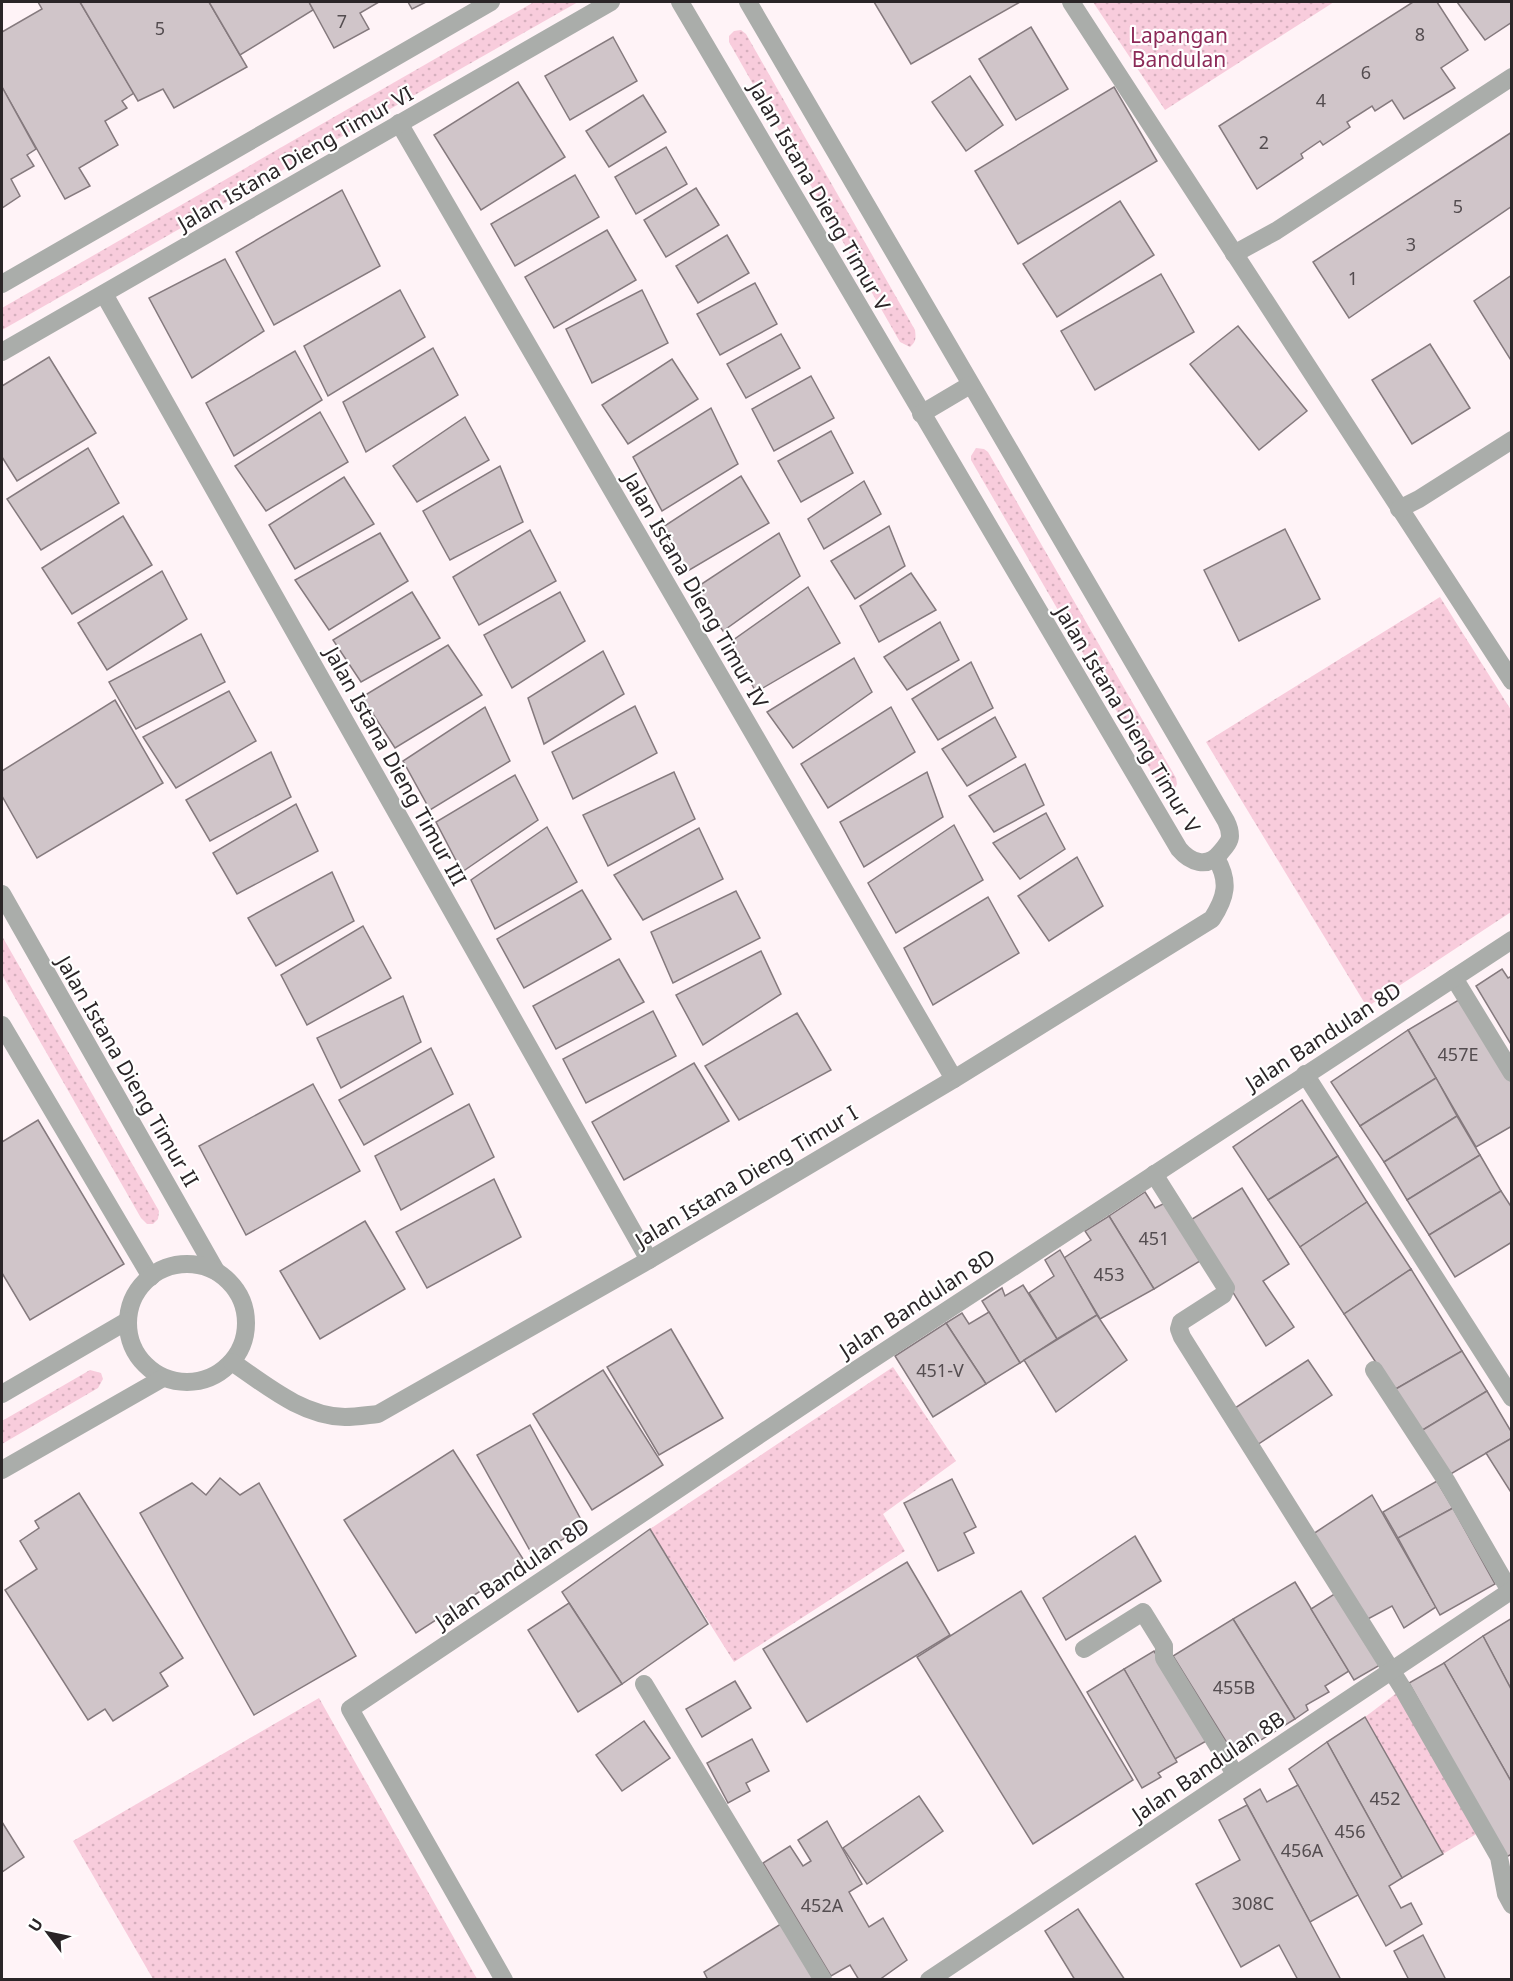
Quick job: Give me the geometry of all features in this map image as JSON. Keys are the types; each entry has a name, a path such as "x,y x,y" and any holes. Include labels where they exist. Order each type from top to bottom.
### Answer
{"street":[{"name":"Jalan Istana Dieng Timur VI","path":"2,284 491,2"},
{"name":"Jalan Istana Dieng Timur VI","path":"2,352 611,2"},
{"name":"Jalan Istana Dieng Timur V","path":"680,2 1179,849 1187,858 1197,863 1216,858 1226,847 1230,835 1226,821 748,2"},
{"path":"1071,2 1512,681"},
{"path":"1234,254 1276,231 1512,77"},
{"name":"Jalan Istana Dieng Timur IV","path":"399,123 954,1079"},
{"name":"Jalan Istana Dieng Timur III","path":"104,294 649,1260"},
{"path":"921,414 970,385"},
{"path":"1399,509 1419,500 1512,440"},
{"name":"Jalan Istana Dieng Timur I","path":"232,1362 287,1398 316,1412 345,1417 378,1414 649,1260 954,1079 1212,919 1222,900 1225,882 1216,858"},
{"name":"Jalan Istana Dieng Timur II","path":"2,894 216,1271"},
{"name":"Jalan Bandulan 8D","path":"504,1980 350,1709 856,1370 1512,940"},
{"path":"1454,978 1512,1073"},
{"path":"2,1025 151,1277"},
{"path":"1305,1074 1512,1398"},
{"path":"1154,1174 1226,1288 1223,1294 1181,1322 1179,1329 1182,1337 1391,1670 1499,1857 1506,1894 1512,1905"},
{"path":"178,1264 197,1264 216,1271 232,1284 243,1302 246,1323 243,1343 232,1362 218,1374 200,1382 181,1383 163,1378 147,1369 136,1355 129,1339 127,1321 129,1307 134,1294 143,1282 151,1277 158,1271 178,1264"},
{"path":"2,1394 127,1321"},
{"path":"1374,1370 1447,1482 1511,1590"},
{"path":"2,1470 163,1378"},
{"name":"Jalan Bandulan 8B","path":"929,1980 1511,1590"},
{"path":"1084,1649 1143,1612 1164,1646 1164,1658 1236,1774"},
{"path":"644,1684 823,1980"}],"green space":[{"path":"534,2 578,2 2,330 2,308"},
{"name":"Lapangan Bandulan","path":"1093,2 1334,2 1165,110"},
{"path":"741,30 746,34 915,330 915,340 910,347 900,342 729,42 729,36 734,31"},
{"path":"976,448 988,452 1176,778 1175,789 1169,791 1160,786 971,460"},
{"path":"1440,597 1511,710 1511,912 1367,1007 1206,742"},
{"path":"2,936 159,1211 158,1219 153,1224 147,1224 141,1218 2,975"},
{"path":"893,1367 956,1461 883,1514 905,1551 734,1662 650,1529"},
{"path":"90,1370 101,1373 103,1379 98,1388 2,1444 2,1421"},
{"path":"1398,1692 1478,1833 1443,1854 1365,1717"},
{"path":"319,1698 477,1979 153,1979 73,1841"}],"building":[{"path":"38,2 80,2 134,93 122,101 127,108 105,121 118,145 79,168 90,186 65,199 2,87 2,32 42,9"},
{"path":"80,2 209,2 247,67 174,108 163,89 138,101"},
{"path":"209,2 309,2 313,10 240,55"},
{"path":"309,2 379,2 360,13 369,29 334,48"},
{"path":"408,2 426,2 412,9"},
{"path":"874,2 1020,2 911,64"},
{"path":"1413,2 1437,2 1468,50 1441,68 1455,88 1404,119 1392,100 1375,111 1372,106 1347,122 1350,127 1323,145 1320,141 1301,154 1303,158 1257,189 1219,126"},
{"path":"1457,2 1512,2 1512,22 1485,40"},
{"path":"1031,27 1068,89 1016,120 979,59"},
{"path":"613,37 637,81 570,120 545,76"},
{"path":"970,76 1003,125 966,151 932,102"},
{"path":"518,82 565,157 481,210 434,135"},
{"path":"2,87 36,149 27,155 34,166 11,179 20,196 2,208"},
{"path":"1114,87 1157,161 1018,244 975,171"},
{"path":"643,95 666,132 609,167 586,131"},
{"path":"1512,132 1512,206 1349,318 1313,262"},
{"path":"666,147 687,184 636,214 615,177"},
{"path":"575,175 599,217 515,266 491,224"},
{"path":"696,188 719,225 666,257 644,220"},
{"path":"342,190 380,266 274,325 236,252"},
{"path":"1120,201 1154,255 1057,317 1023,264"},
{"path":"607,230 636,280 554,328 525,277"},
{"path":"727,235 749,273 698,303 676,266"},
{"path":"225,259 264,331 192,378 149,298"},
{"path":"1161,274 1194,332 1095,390 1061,331"},
{"path":"1512,275 1512,362 1474,301"},
{"path":"755,283 777,324 720,355 697,314"},
{"path":"400,290 425,337 328,396 304,346"},
{"path":"642,290 668,343 592,383 566,329"},
{"path":"1238,326 1307,411 1259,450 1190,364"},
{"path":"781,334 800,368 746,398 727,364"},
{"path":"1430,344 1470,408 1412,444 1372,380"},
{"path":"433,348 458,395 366,452 343,402"},
{"path":"295,351 322,400 234,456 206,403"},
{"path":"49,357 96,433 17,481 2,457 2,386"},
{"path":"672,359 698,399 628,444 602,405"},
{"path":"811,376 834,418 774,451 752,409"},
{"path":"711,408 738,464 662,511 633,457"},
{"path":"320,412 348,462 266,511 235,466"},
{"path":"465,417 489,460 417,502 393,466"},
{"path":"831,431 853,473 801,502 778,461"},
{"path":"88,448 119,503 41,550 7,499"},
{"path":"500,466 523,522 450,560 423,511"},
{"path":"741,476 769,523 686,572 660,529"},
{"path":"344,477 374,524 295,569 269,525"},
{"path":"864,481 881,514 824,549 808,519"},
{"path":"123,516 152,565 72,614 42,568"},
{"path":"889,526 905,566 855,599 831,561"},
{"path":"1285,529 1320,599 1239,641 1204,570"},
{"path":"530,530 556,581 479,625 453,577"},
{"path":"380,533 408,581 329,630 295,580"},
{"path":"779,533 800,576 723,631 694,589"},
{"path":"162,571 187,619 107,670 78,623"},
{"path":"911,573 936,610 879,642 860,606"},
{"path":"808,587 840,643 756,692 729,643"},
{"path":"412,592 440,638 361,682 333,640"},
{"path":"560,592 585,641 512,688 484,635"},
{"path":"940,622 959,660 907,690 884,657"},
{"path":"201,634 225,682 136,729 109,682"},
{"path":"448,645 482,695 395,748 362,697"},
{"path":"603,651 624,694 544,744 528,698"},
{"path":"854,658 872,692 793,748 767,712"},
{"path":"971,662 993,708 938,740 912,699"},
{"path":"229,691 256,741 176,788 143,737"},
{"path":"115,700 163,783 37,858 2,796 2,771"},
{"path":"635,706 657,753 573,799 552,752"},
{"path":"485,707 510,761 430,810 403,761"},
{"path":"891,707 915,752 828,808 801,764"},
{"path":"995,717 1016,757 967,786 942,749"},
{"path":"271,752 291,797 210,841 186,800"},
{"path":"1025,764 1044,805 994,832 969,796"},
{"path":"674,772 695,819 608,866 583,815"},
{"path":"927,772 943,817 864,867 840,822"},
{"path":"515,775 538,820 462,872 436,822"},
{"path":"296,804 318,851 237,894 213,853"},
{"path":"1046,813 1065,849 1020,879 993,843"},
{"path":"954,825 983,880 896,933 868,883"},
{"path":"547,827 577,882 495,929 471,880"},
{"path":"699,828 723,879 643,920 614,875"},
{"path":"1077,857 1103,906 1049,941 1018,896"},
{"path":"332,872 354,921 276,966 248,918"},
{"path":"582,890 611,939 524,988 497,939"},
{"path":"736,891 760,938 673,983 651,932"},
{"path":"988,897 1019,953 933,1005 904,948"},
{"path":"363,926 391,978 307,1025 281,975"},
{"path":"761,951 781,994 703,1045 676,995"},
{"path":"619,959 644,1002 556,1049 533,1006"},
{"path":"1502,969 1508,978 1512,976 1512,1046 1476,986"},
{"path":"403,996 421,1042 341,1088 317,1038"},
{"path":"1462,998 1512,1083 1512,1126 1476,1147 1408,1030"},
{"path":"653,1011 676,1056 586,1103 563,1059"},
{"path":"797,1013 831,1070 739,1120 705,1066"},
{"path":"1408,1030 1436,1078 1360,1126 1331,1082"},
{"path":"431,1048 453,1094 364,1145 339,1100"},
{"path":"694,1063 729,1121 624,1180 592,1122"},
{"path":"1436,1078 1457,1116 1384,1162 1360,1126"},
{"path":"313,1084 360,1171 246,1235 199,1146"},
{"path":"1302,1100 1338,1156 1268,1200 1233,1147"},
{"path":"469,1104 494,1157 401,1210 375,1156"},
{"path":"1457,1116 1480,1155 1407,1200 1384,1162"},
{"path":"38,1120 124,1264 30,1320 2,1273 2,1142"},
{"path":"1480,1155 1501,1191 1429,1235 1407,1200"},
{"path":"1338,1156 1367,1202 1300,1247 1268,1200"},
{"path":"494,1179 521,1237 427,1288 396,1232"},
{"path":"1242,1188 1289,1264 1263,1281 1294,1327 1266,1346 1189,1221"},
{"path":"1501,1191 1512,1208 1512,1242 1455,1277 1429,1235"},
{"path":"1145,1192 1155,1208 1165,1203 1200,1261 1154,1289 1109,1216"},
{"path":"1367,1202 1411,1269 1344,1314 1300,1247"},
{"path":"1109,1216 1154,1289 1100,1319 1064,1258 1091,1240 1085,1231"},
{"path":"365,1221 405,1289 320,1339 280,1271"},
{"path":"1060,1250 1097,1315 1057,1339 1029,1293 1054,1276 1045,1260"},
{"path":"1411,1269 1462,1351 1394,1390 1344,1314"},
{"path":"1023,1285 1057,1339 1020,1363 982,1301 1002,1288 1005,1296"},
{"path":"989,1312 1020,1363 986,1384 946,1323 962,1313 969,1324"},
{"path":"1097,1315 1127,1360 1056,1412 1024,1360"},
{"path":"946,1323 986,1384 933,1417 895,1356"},
{"path":"671,1329 723,1418 659,1455 607,1367"},
{"path":"1462,1351 1487,1391 1421,1431 1394,1390"},
{"path":"1308,1360 1332,1395 1257,1445 1235,1408"},
{"path":"603,1370 663,1465 592,1510 533,1414"},
{"path":"1487,1391 1512,1433 1512,1438 1449,1475 1421,1431"},
{"path":"530,1425 585,1527 533,1556 477,1455"},
{"path":"1512,1438 1512,1494 1486,1453"},
{"path":"453,1450 525,1562 416,1633 344,1520"},
{"path":"220,1478 240,1495 259,1483 356,1656 254,1715 140,1513 192,1483 206,1495"},
{"path":"952,1479 976,1527 964,1533 974,1553 938,1571 904,1503"},
{"path":"1437,1481 1453,1508 1398,1538 1383,1512"},
{"path":"79,1493 183,1658 160,1673 168,1686 113,1721 105,1709 88,1720 5,1590 37,1569 20,1541 39,1528 35,1521"},
{"path":"1372,1495 1436,1607 1404,1628 1392,1606 1366,1620 1313,1534"},
{"path":"1453,1508 1495,1584 1440,1615 1398,1538"},
{"path":"650,1529 708,1624 622,1684 562,1592"},
{"path":"1135,1536 1161,1581 1066,1640 1043,1598"},
{"path":"907,1562 950,1635 807,1722 763,1649"},
{"path":"1295,1582 1349,1671 1325,1686 1329,1692 1306,1705 1308,1710 1295,1719 1233,1619"},
{"path":"1021,1591 1133,1780 1033,1844 917,1657"},
{"path":"1336,1593 1380,1665 1354,1680 1311,1609"},
{"path":"569,1603 622,1684 578,1712 528,1630"},
{"path":"1512,1618 1512,1691 1483,1636"},
{"path":"1233,1619 1295,1719 1235,1756 1173,1656"},
{"path":"1483,1636 1512,1691 1512,1783 1444,1663"},
{"path":"1154,1651 1208,1740 1175,1759 1124,1669"},
{"path":"1444,1663 1512,1783 1512,1854 1506,1857 1409,1683"},
{"path":"1124,1669 1177,1762 1158,1773 1161,1777 1142,1788 1087,1692"},
{"path":"735,1681 751,1708 702,1737 686,1709"},
{"path":"1365,1717 1443,1854 1402,1878 1327,1742"},
{"path":"644,1721 670,1758 622,1791 596,1755"},
{"path":"752,1739 769,1771 746,1783 750,1791 728,1803 707,1763"},
{"path":"1327,1742 1402,1878 1389,1886 1401,1908 1411,1903 1422,1924 1386,1946 1289,1769"},
{"path":"1298,1785 1358,1895 1310,1922 1244,1799 1260,1789 1267,1802"},
{"path":"919,1796 943,1831 867,1884 843,1848"},
{"path":"1247,1805 1341,1980 1298,1980 1279,1945 1241,1967 1196,1884 1240,1860 1219,1820"},
{"path":"827,1821 862,1884 849,1892 869,1927 883,1918 907,1960 879,1980 859,1980 850,1965 831,1976 763,1863 790,1846 803,1866 811,1861 798,1840"},
{"path":"2,1822 24,1857 2,1872"},
{"path":"1078,1909 1125,1980 1075,1980 1045,1931"},
{"path":"784,1922 816,1980 708,1980 704,1972"},
{"path":"1423,1935 1446,1980 1409,1980 1394,1951"}]}
